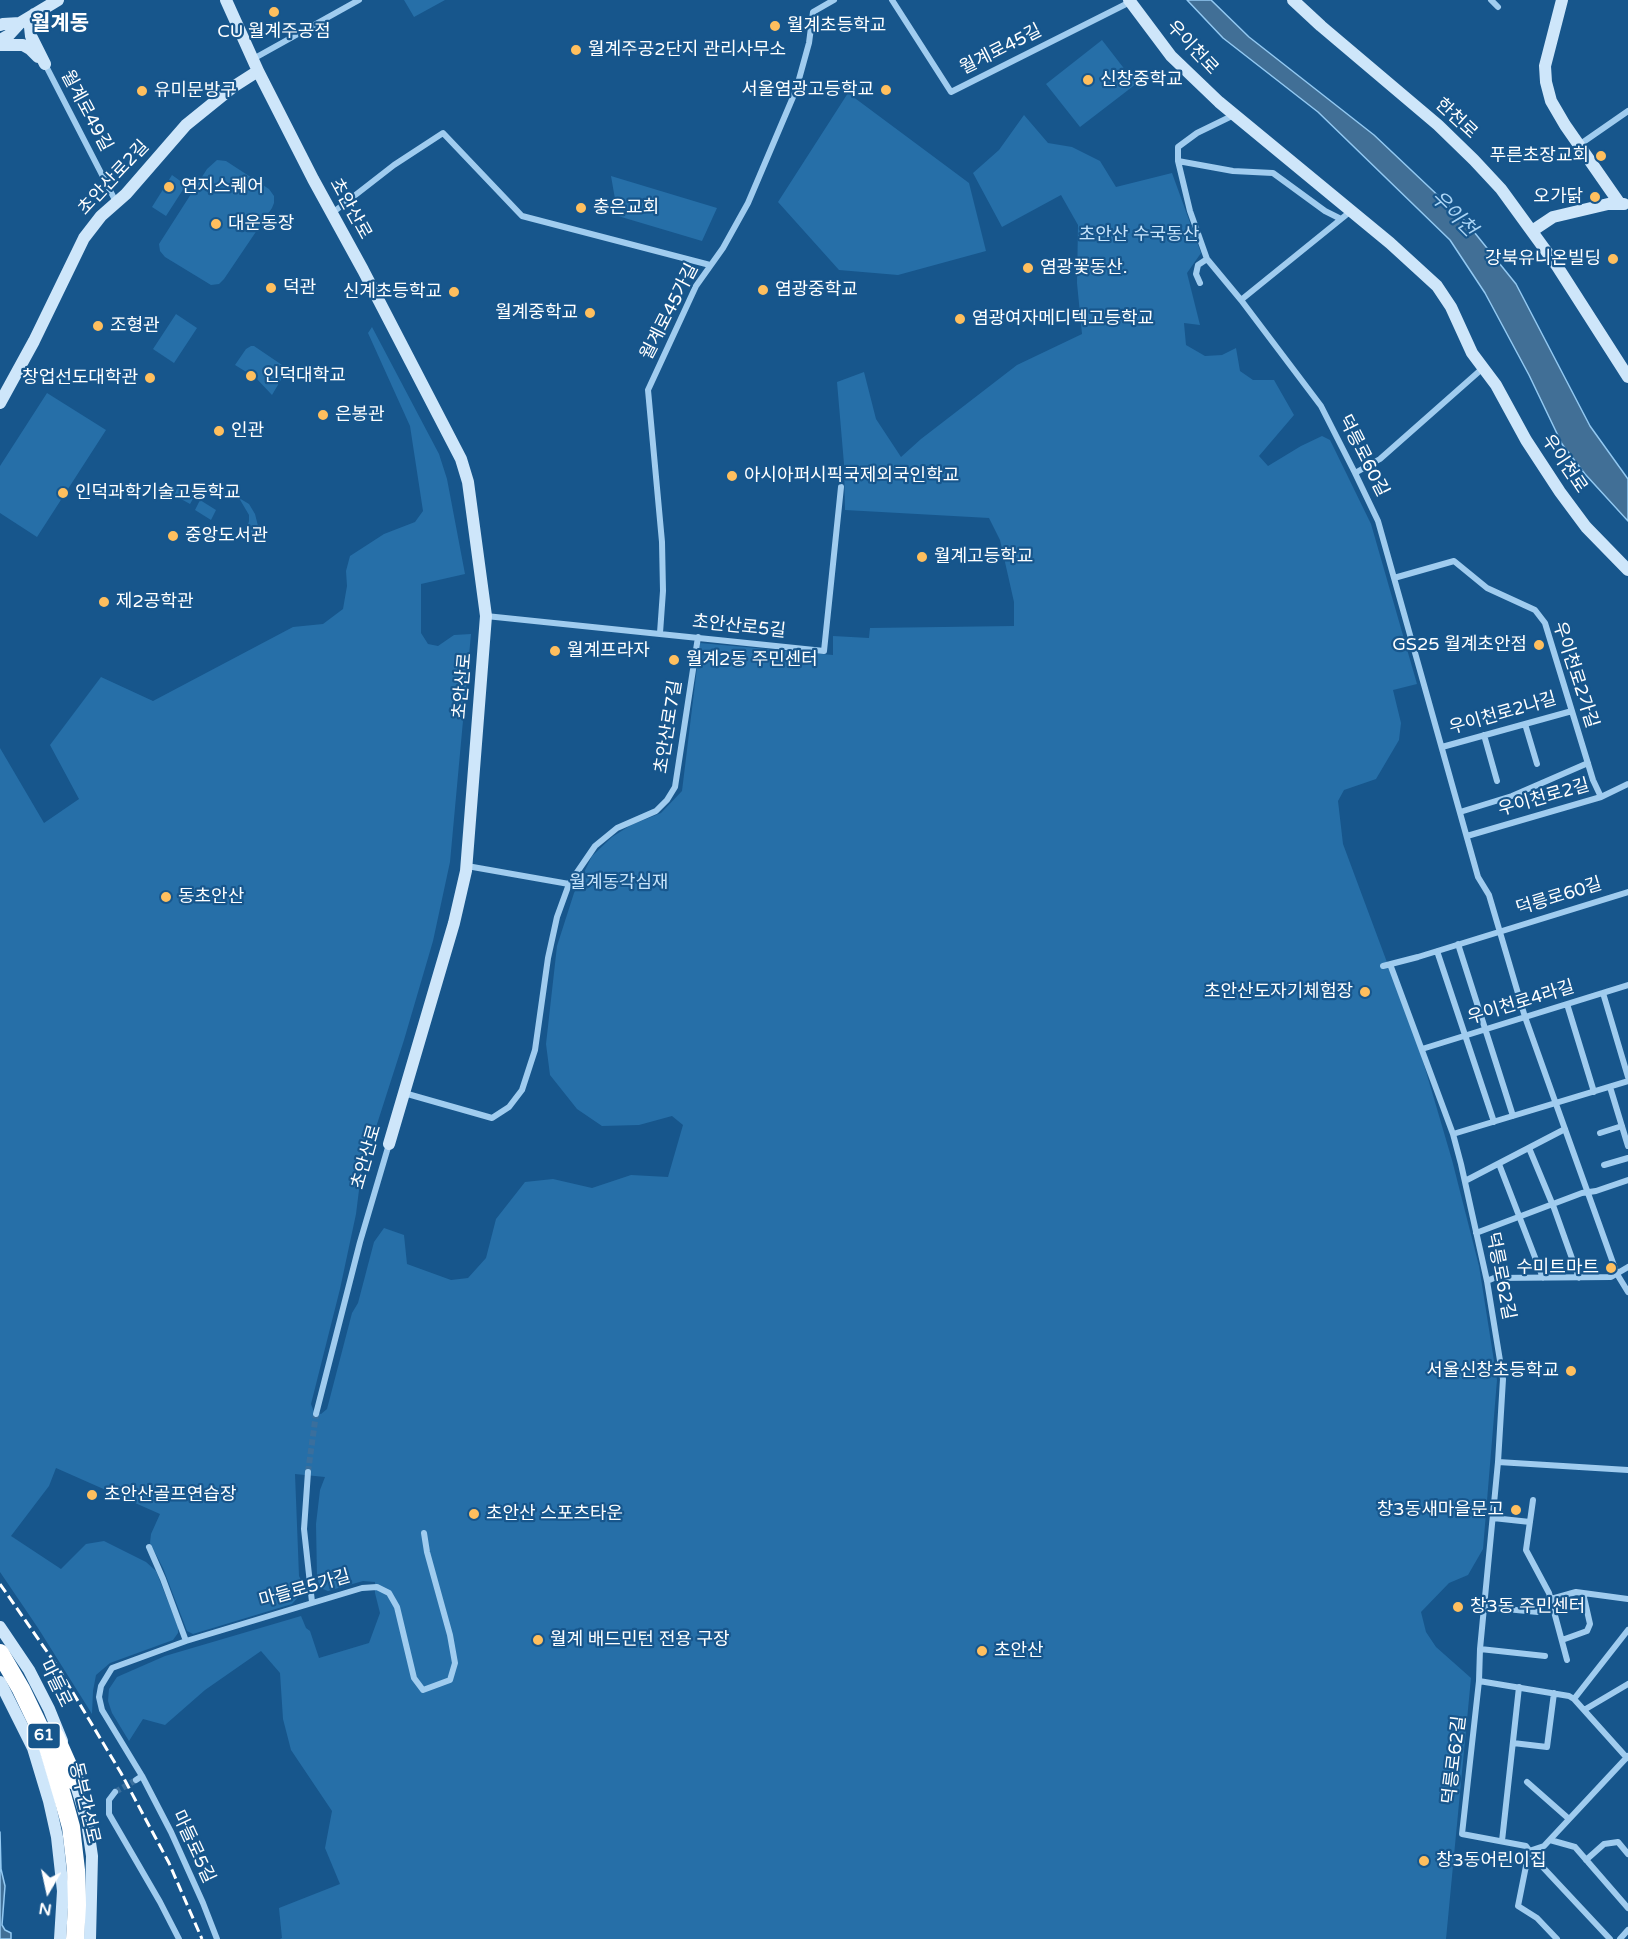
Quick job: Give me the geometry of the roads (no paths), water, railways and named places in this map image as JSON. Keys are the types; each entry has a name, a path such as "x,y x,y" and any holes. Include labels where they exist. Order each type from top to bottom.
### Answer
{"highway":[{"path":"0,1645 21,1671 35,1696 75,1780"},
{"name":"동부간선로","path":"0,1653 21,1689 46,1742 71,1827 76,1870 75,1939"}],"street":[{"path":"0,43 20,23 47,3 58,0"},
{"name":"초안산로","path":"226,0 331,214 363,270 461,459 468,482 486,616 467,866 454,923 360,1242 316,1414"},
{"path":"256,65 359,0"},
{"name":"월계로45가길","path":"660,633 663,591 662,542 648,390 696,286 723,248 748,203 796,90 810,43 813,12 834,0"},
{"name":"월계로45길","path":"892,0 951,92 1129,1"},
{"name":"한천로","path":"1293,0 1429,118 1502,189 1557,266 1628,377"},
{"path":"1491,0 1498,7"},
{"path":"1562,0 1545,66 1551,101 1579,146 1624,204"},
{"name":"우이천로","path":"1129,1 1171,56 1235,115 1437,286 1451,307 1472,353 1496,385 1526,440 1560,492 1586,527 1628,570"},
{"path":"34,14 30,27 31,36 45,64"},
{"path":"0,26 20,23"},
{"path":"0,43 23,45 45,64"},
{"name":"월계로49길","path":"45,64 117,204"},
{"name":"초안산로2길","path":"0,404 34,341 84,238 101,216 117,204 186,125 256,65"},
{"path":"1579,146 1628,111"},
{"name":"덕릉로60길","path":"1235,115 1197,133 1178,147 1178,161 1190,211 1207,259 1321,406 1378,521 1478,877 1489,895 1525,1017 1617,1274 1628,1292"},
{"path":"331,214 394,165 443,132 522,216 710,265"},
{"path":"1178,161 1233,171 1273,173 1325,211 1341,219"},
{"path":"1532,231 1553,217 1608,204 1624,204"},
{"path":"1241,300 1351,211"},
{"path":"1200,283 1196,274 1198,264 1207,259"},
{"path":"1355,473 1380,459 1483,368"},
{"name":"초안산로5길","path":"486,616 824,651 841,487"},
{"name":"우이천로2가길","path":"1394,578 1454,561 1487,588 1535,610 1545,622 1588,763 1601,797"},
{"name":"초안산로7길","path":"404,1093 492,1118 509,1107 522,1090 535,1050 548,958 557,916 569,884 594,846 616,828 656,811 675,787 698,637"},
{"name":"우이천로2나길","path":"1442,747 1572,711"},
{"path":"1525,724 1537,764"},
{"path":"1484,735 1497,781"},
{"path":"1460,812 1512,796 1588,763"},
{"name":"우이천로2길","path":"1467,836 1601,797 1628,784"},
{"path":"467,866 569,884"},
{"name":"덕릉로60길","path":"1499,932 1628,892"},
{"path":"1383,966 1499,932"},
{"path":"1458,944 1513,1116"},
{"path":"1437,951 1494,1122"},
{"name":"덕릉로62길","path":"1390,964 1453,1134 1487,1281 1503,1379 1479,1681 1462,1834 1526,1846 1529,1851"},
{"name":"우이천로4라길","path":"1422,1049 1628,985"},
{"path":"1453,1134 1556,1104 1628,1079 1603,993"},
{"path":"1567,1004 1594,1092"},
{"path":"1610,1087 1628,1146"},
{"path":"1600,1133 1622,1125"},
{"path":"1465,1181 1565,1129"},
{"path":"1529,1148 1579,1278"},
{"path":"1604,1165 1628,1158"},
{"path":"1498,1164 1543,1278"},
{"path":"1476,1233 1582,1193 1596,1191 1628,1180"},
{"path":"1487,1281 1494,1278 1611,1277 1628,1267"},
{"path":"1498,1462 1628,1470"},
{"path":"308,1472 304,1529 312,1602"},
{"path":"1533,1500 1526,1550 1551,1599 1567,1660"},
{"path":"1492,1518 1530,1522"},
{"name":"마들로5가길","path":"139,1778 102,1710 99,1697 101,1686 112,1668 186,1641 312,1602 362,1588 377,1587 389,1593 397,1607 414,1678 423,1689 450,1680 455,1663 424,1533"},
{"path":"149,1547 186,1641"},
{"path":"1551,1599 1576,1592 1628,1599"},
{"path":"1562,1640 1587,1631 1590,1624 1583,1593"},
{"path":"1484,1607 1538,1611"},
{"path":"1574,1699 1627,1630 1628,1623"},
{"name":"마들로","path":"0,1626 29,1670 44,1699 75,1780 87,1822 92,1856 90,1939"},
{"path":"1480,1649 1545,1656"},
{"path":"1479,1681 1569,1695 1628,1757 1544,1846 1529,1851"},
{"path":"0,1682 33,1748 49,1801 57,1837 63,1891 60,1939"},
{"path":"1584,1710 1628,1684"},
{"path":"1502,1841 1520,1687"},
{"path":"1513,1743 1546,1747 1554,1693"},
{"name":"마들로5길","path":"139,1778 171,1832 217,1939"},
{"path":"1527,1782 1569,1819"},
{"path":"116,1792 108,1800 107,1807 113,1824 160,1902 179,1939"},
{"path":"1550,1840 1575,1847 1628,1908"},
{"path":"1586,1860 1604,1844 1617,1842 1628,1854"},
{"path":"1529,1851 1518,1906 1537,1918 1557,1939"},
{"path":"1529,1851 1610,1939"},
{"path":"1620,1939 1628,1930"}],"water":[{"name":"우이천","path":"1187,0 1211,0 1249,37 1374,135 1466,222 1516,284 1590,426 1628,479 1628,521 1585,474 1562,444 1529,375 1485,293 1450,240 1318,112 1223,38"},
{"path":"0,1832 1,1869 5,1886 2,1925 11,1933 11,1939 0,1939"}],"tunnel":[{"path":"308,1472 316,1414"},
{"path":"115,1792 136,1780"}],"railway":[{"path":"0,1584 57,1666 121,1773 169,1863 202,1939"}],"place":[{"name":"CU 월계주공점","path":"274,12"},
{"name":"월계초등학교","path":"775,26"},
{"name":"월계주공2단지 관리사무소","path":"576,50"},
{"name":"신창중학교","path":"1088,80"},
{"name":"서울염광고등학교","path":"886,90"},
{"name":"유미문방구","path":"142,91"},
{"name":"푸른초장교회","path":"1601,156"},
{"name":"연지스퀘어","path":"169,187"},
{"name":"오가닭","path":"1595,197"},
{"name":"충은교회","path":"581,208"},
{"name":"대운동장","path":"216,224"},
{"name":"강북유니온빌딩","path":"1613,259"},
{"name":"염광꽃동산.","path":"1028,268"},
{"name":"덕관","path":"271,288"},
{"name":"염광중학교","path":"763,290"},
{"name":"신계초등학교","path":"454,292"},
{"name":"월계중학교","path":"590,313"},
{"name":"염광여자메디텍고등학교","path":"960,319"},
{"name":"조형관","path":"98,326"},
{"name":"인덕대학교","path":"251,376"},
{"name":"창업선도대학관","path":"150,378"},
{"name":"은봉관","path":"323,415"},
{"name":"인관","path":"219,431"},
{"name":"아시아퍼시픽국제외국인학교","path":"732,476"},
{"name":"인덕과학기술고등학교","path":"63,493"},
{"name":"중앙도서관","path":"173,536"},
{"name":"월계고등학교","path":"922,557"},
{"name":"제2공학관","path":"104,602"},
{"name":"GS25 월계초안점","path":"1539,645"},
{"name":"월계프라자","path":"555,651"},
{"name":"월계2동 주민센터","path":"674,660"},
{"name":"동초안산","path":"166,897"},
{"name":"초안산도자기체험장","path":"1365,992"},
{"name":"수미트마트","path":"1611,1268"},
{"name":"서울신창초등학교","path":"1571,1371"},
{"name":"초안산골프연습장","path":"92,1495"},
{"name":"창3동새마을문고","path":"1516,1510"},
{"name":"초안산 스포츠타운","path":"474,1514"},
{"name":"창3동 주민센터","path":"1458,1607"},
{"name":"월계 배드민턴 전용 구장","path":"538,1640"},
{"name":"초안산","path":"982,1651"},
{"name":"창3동어린이집","path":"1424,1861"}],"district":[{"name":"월계동","path":"60,24"}],"park label":[{"name":"초안산 수국동산","path":"1139,235"},
{"name":"월계동각심재","path":"619,883"}]}
